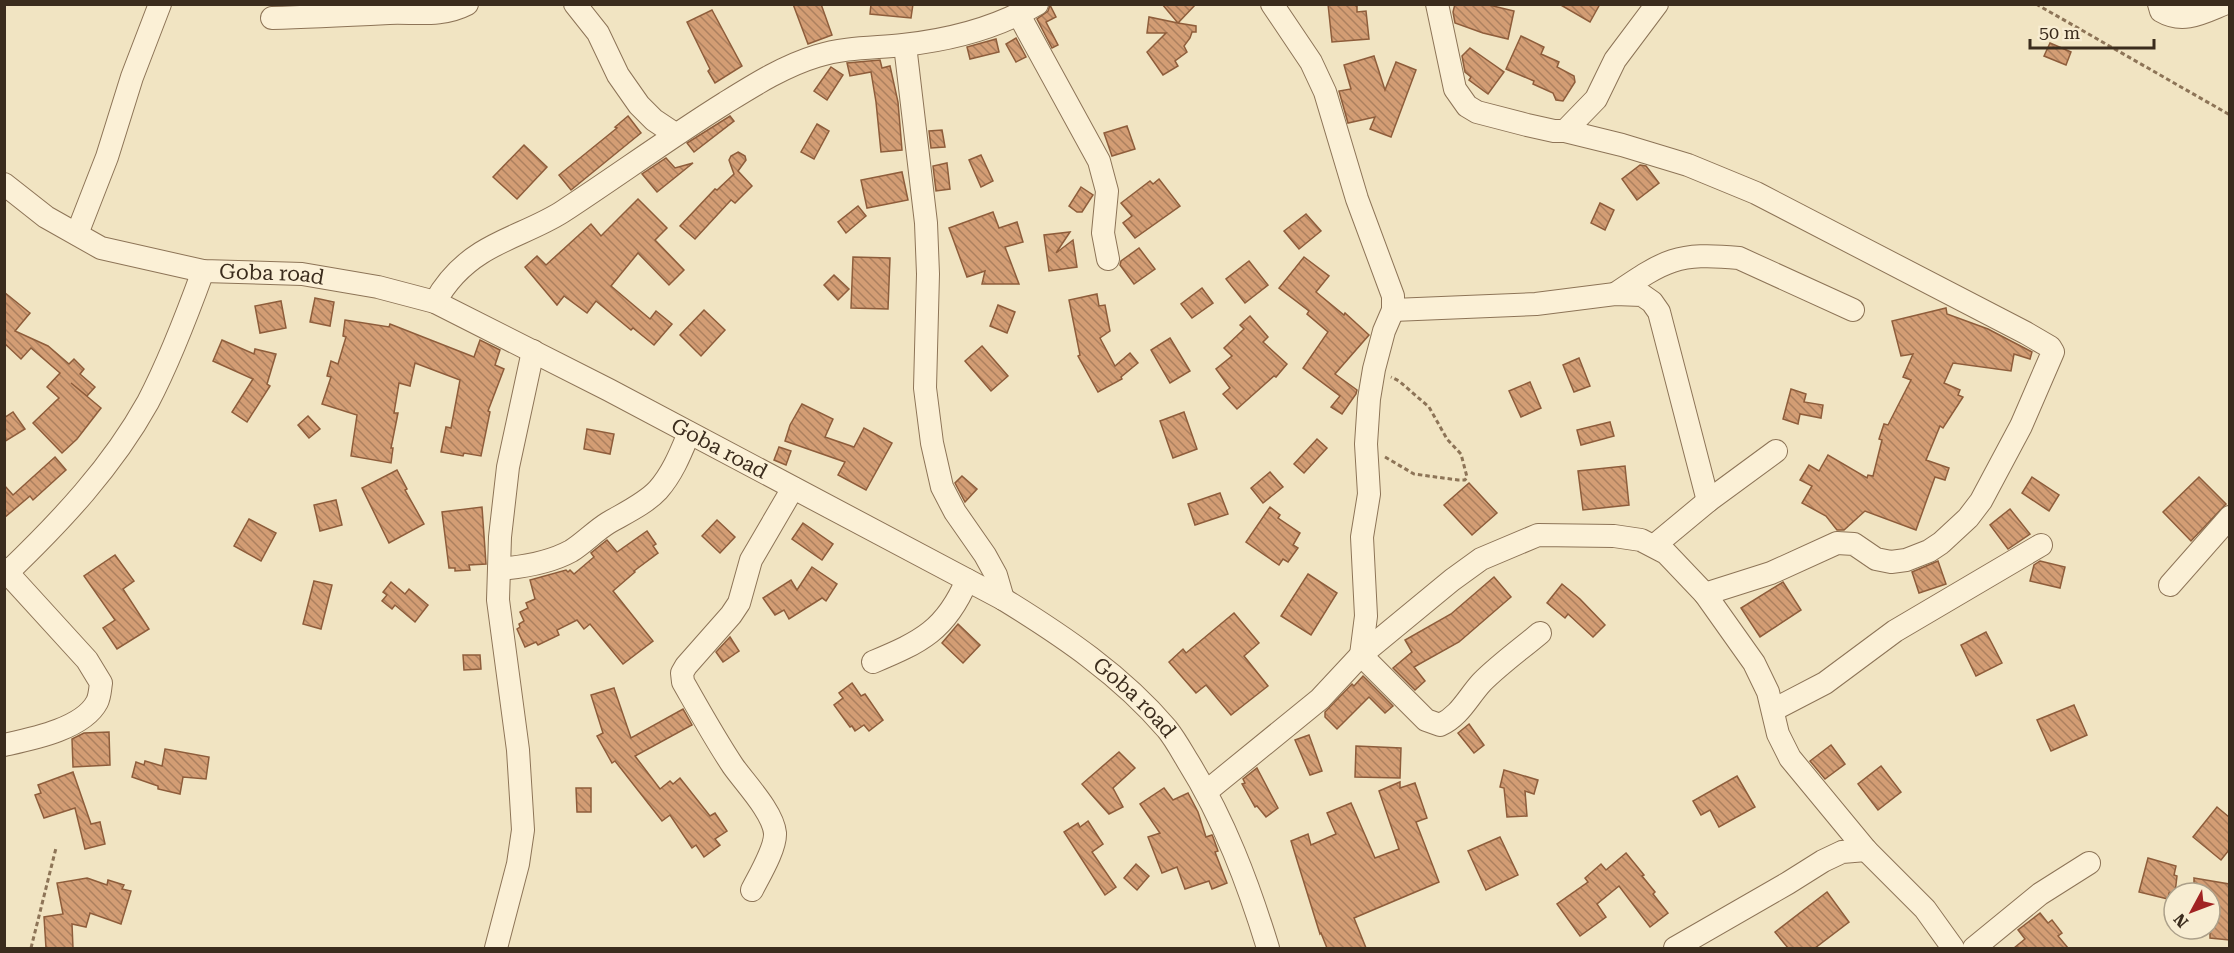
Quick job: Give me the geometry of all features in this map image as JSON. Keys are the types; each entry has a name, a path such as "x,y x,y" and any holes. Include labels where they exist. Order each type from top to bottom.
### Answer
{"street":[{"path":"77,234 111,147 132,77 160,4"},
{"path":"272,18 432,14 454,11 467,4"},
{"path":"574,4 598,33 618,75 639,105 654,120 675,134"},
{"path":"1272,4 1311,62 1325,92 1357,200 1391,289 1393,310 1384,332 1374,369 1366,444 1369,494 1362,537 1366,616 1361,655"},
{"path":"1437,4 1455,89 1467,106 1477,112 1622,145 1688,165 1756,193 2026,333 2050,347 2053,352 2021,426 1981,501 1968,518 1941,543 1906,560 1891,562 1876,559 1854,544 1837,543 1771,573 1705,594"},
{"path":"1565,131 1596,99 1615,60 1657,4"},
{"path":"2159,4 2161,11 2172,18 2188,17 2224,4"},
{"path":"435,302 444,286 459,270 482,252 560,213 675,134 788,67 819,55 857,48 905,45 987,28 1028,10 1099,161 1107,191 1102,233 1108,259"},
{"path":"905,45 926,223 928,274 925,388 932,443 942,488 955,512 985,555 996,575 1004,599"},
{"name":"Goba road","path":"4,184 46,216 101,248 203,271 302,274 378,287 435,302 533,351 1004,599 1064,636 1110,672 1168,730 1207,791 1229,836 1269,948"},
{"path":"1615,294 1656,266 1679,257 1719,256 1739,258 1853,310"},
{"path":"4,745 51,733 84,716 98,700 101,683 87,660 6,570 59,522 110,460 147,402 182,330 203,271"},
{"path":"1393,310 1536,304 1615,294 1642,294 1659,312 1708,501"},
{"path":"496,948 518,864 523,830 518,750 498,600 502,508 508,467 533,351"},
{"path":"499,569 523,567 555,558 572,550 597,530 644,501 658,490 668,476 689,433"},
{"path":"1655,545 1708,501 1776,452"},
{"path":"752,890 773,844 775,835 772,825 757,798 715,737 683,682 682,673 739,603 751,560 793,488"},
{"path":"2170,585 2229,517"},
{"path":"1207,791 1320,699 1361,655 1452,580 1481,560 1512,544 1538,535 1614,536 1641,540 1655,545 1666,553 1705,594 1754,663 1768,692 1778,734 1790,758 1866,850 1925,909 1953,948"},
{"path":"1773,710 1826,683 1895,631 2041,545"},
{"path":"873,662 901,650 931,632 947,617 967,580"},
{"path":"1361,655 1426,720 1440,725 1450,721 1480,684 1540,633"},
{"path":"1675,948 1823,861 1842,852 1866,850"},
{"path":"1974,948 2040,894 2089,863"}],"path":[{"path":"2036,4 2229,115"},
{"path":"1366,444 1414,474 1458,480 1465,480 1467,477 1461,454 1447,439 1429,407 1400,381 1374,369"},
{"path":"31,948 56,848"}],"building":[{"path":"793,4 821,4 832,35 808,44"},
{"path":"871,4 913,4 911,18 870,14"},
{"path":"1162,4 1196,4 1178,23"},
{"path":"1328,4 1351,4 1357,6 1357,12 1366,11 1369,39 1332,42"},
{"path":"1455,4 1485,4 1514,11 1508,39 1455,23 1453,12"},
{"path":"1559,4 1600,4 1590,22"},
{"path":"1050,5 1056,17 1046,22 1058,45 1052,48 1037,19 1048,11"},
{"path":"712,10 742,66 715,83 687,22"},
{"path":"1149,17 1196,26 1196,32 1192,32 1184,46 1187,52 1175,61 1178,66 1163,75 1147,52 1166,33 1147,33"},
{"path":"1521,36 1544,47 1541,54 1559,62 1557,67 1574,76 1575,82 1563,101 1556,100 1553,93 1533,84 1534,81 1506,69"},
{"path":"1016,38 1026,57 1016,62 1006,44"},
{"path":"996,39 999,52 970,59 967,47"},
{"path":"2050,43 2071,52 2066,65 2044,56"},
{"path":"1470,48 1504,72 1488,94 1469,80 1471,77 1465,72 1462,56"},
{"path":"1374,56 1385,90 1396,62 1416,70 1391,137 1370,129 1375,117 1348,123 1339,91 1351,89 1344,65"},
{"path":"880,60 882,68 890,66 898,102 902,150 881,152 871,72 850,76 847,63"},
{"path":"831,67 843,75 827,100 814,91"},
{"path":"628,116 641,133 571,190 559,175 617,128 615,127"},
{"path":"730,116 734,121 694,152 687,143"},
{"path":"817,124 829,131 814,159 801,152"},
{"path":"1127,126 1135,149 1112,156 1104,133"},
{"path":"942,130 945,147 931,148 929,131"},
{"path":"524,145 547,167 517,199 493,177"},
{"path":"738,152 745,156 746,160 738,171 752,186 735,203 731,200 695,239 680,226 715,189 717,190 734,174 729,160"},
{"path":"981,155 993,181 981,187 969,160"},
{"path":"666,158 675,168 693,163 657,192 642,174"},
{"path":"947,163 950,189 936,191 933,166"},
{"path":"1640,165 1646,166 1659,183 1637,200 1622,179"},
{"path":"902,172 908,200 867,208 861,180"},
{"path":"1159,179 1180,206 1135,238 1123,223 1132,216 1121,203 1150,181 1153,184"},
{"path":"1081,187 1093,195 1082,212 1077,212 1069,206"},
{"path":"638,199 667,228 655,240 684,270 669,285 638,253 611,286 650,319 656,311 672,324 654,345 633,328 631,330 596,301 587,313 564,296 557,305 525,267 537,256 546,265 591,224 601,236"},
{"path":"1600,203 1614,210 1605,230 1591,223"},
{"path":"858,206 866,216 846,233 838,222"},
{"path":"993,212 999,228 1017,222 1023,242 1005,247 1019,284 982,284 985,271 967,277 949,228"},
{"path":"1306,214 1321,231 1299,249 1284,231"},
{"path":"1070,232 1056,253 1073,240 1077,267 1049,271 1044,235"},
{"path":"1139,248 1155,269 1134,284 1120,265 1121,261"},
{"path":"853,257 890,258 888,309 851,308"},
{"path":"1304,257 1329,276 1316,292 1344,315 1345,313 1369,335 1335,374 1357,390 1342,414 1331,407 1340,396 1303,368 1328,332 1307,314 1309,311 1279,288"},
{"path":"1249,261 1268,285 1245,303 1226,279"},
{"path":"834,275 849,289 838,300 824,285"},
{"path":"1202,288 1213,303 1192,318 1181,304"},
{"path":"4,292 30,313 15,331 48,346 69,364 74,359 84,369 80,374 95,387 87,396 71,383 101,408 77,439 62,453 33,423 59,398 47,387 60,373 31,348 21,359 4,343"},
{"path":"1097,294 1099,306 1105,305 1110,331 1100,338 1115,366 1130,353 1138,363 1121,377 1122,379 1098,392 1078,356 1080,355 1069,300"},
{"path":"315,298 334,302 330,326 310,322"},
{"path":"281,301 286,328 260,333 255,306"},
{"path":"998,305 1015,312 1007,333 990,326"},
{"path":"1946,308 1947,314 1988,329 2032,352 2030,359 2014,354 2011,371 1953,363 1944,383 1960,390 1958,395 1963,397 1943,428 1940,426 1926,460 1949,468 1945,480 1935,477 1916,530 1865,511 1844,530 1837,530 1826,516 1802,503 1812,486 1800,480 1809,465 1819,471 1828,455 1867,478 1868,475 1873,476 1884,424 1888,425 1911,380 1903,377 1913,354 1901,356 1892,321"},
{"path":"704,310 725,330 701,356 680,335"},
{"path":"1250,316 1268,337 1263,342 1287,364 1276,377 1274,376 1237,409 1223,394 1230,388 1216,369 1232,356 1224,348 1244,329 1240,325"},
{"path":"345,320 389,327 390,324 474,357 480,340 500,350 495,365 504,369 488,411 490,412 481,456 441,452 446,427 451,428 460,380 415,363 410,386 399,383 394,413 398,413 391,448 393,448 391,463 351,456 357,415 322,404 331,377 327,376 331,361 338,364 346,337 343,336"},
{"path":"1170,338 1190,371 1170,383 1151,350"},
{"path":"222,340 254,354 255,349 276,354 267,384 270,386 247,422 232,412 253,379 213,361"},
{"path":"982,346 1008,376 991,391 965,361"},
{"path":"1579,358 1590,386 1574,392 1563,365"},
{"path":"1530,382 1541,408 1521,417 1509,391"},
{"path":"1791,389 1806,394 1804,402 1823,405 1821,418 1800,414 1798,424 1783,419"},
{"path":"802,404 833,419 825,437 854,447 864,428 892,443 866,490 838,475 845,462 785,441 790,425"},
{"path":"13,412 25,429 4,442 4,418"},
{"path":"1184,412 1197,449 1173,458 1160,421"},
{"path":"308,416 320,429 309,438 298,425"},
{"path":"1610,422 1614,436 1581,445 1577,430"},
{"path":"587,429 614,434 610,454 584,449"},
{"path":"1317,439 1327,448 1304,473 1294,464"},
{"path":"779,447 791,451 786,465 774,460"},
{"path":"55,457 66,470 33,500 30,496 4,518 4,485 13,495"},
{"path":"1625,466 1629,505 1583,510 1578,471"},
{"path":"397,470 424,524 389,543 362,488"},
{"path":"1270,472 1283,487 1263,503 1251,488"},
{"path":"962,476 977,489 965,502 955,483"},
{"path":"2032,477 2059,495 2049,511 2022,493"},
{"path":"2199,477 2226,504 2191,541 2163,512"},
{"path":"1469,483 1497,513 1472,535 1444,505"},
{"path":"1220,493 1228,514 1195,525 1188,504"},
{"path":"336,500 342,525 320,531 314,505"},
{"path":"482,507 486,564 469,565 470,570 455,571 455,568 449,568 442,512"},
{"path":"1270,507 1280,515 1278,518 1300,533 1293,545 1298,548 1288,562 1283,559 1279,565 1246,542"},
{"path":"2010,509 2030,534 2008,549 1990,525"},
{"path":"249,519 276,533 261,561 234,546"},
{"path":"717,520 735,537 720,553 702,536"},
{"path":"803,523 833,544 822,560 792,539"},
{"path":"647,531 656,544 653,546 658,553 613,591 653,641 623,664 590,624 584,629 577,620 557,630 559,635 538,645 536,642 525,647 517,629 524,621 520,612 528,608 526,603 535,599 530,580 566,570 574,574 594,557 591,553 607,540 617,552"},
{"path":"115,555 134,581 123,589 149,629 117,649 103,628 115,620 84,576"},
{"path":"1938,561 1946,584 1919,593 1912,572"},
{"path":"2040,561 2065,567 2060,588 2030,581 2034,565"},
{"path":"812,567 837,584 826,601 822,598 789,619 784,610 775,615 763,598 791,580 797,590"},
{"path":"1308,574 1337,593 1311,635 1281,616"},
{"path":"1494,577 1511,597 1459,642 1414,667 1425,681 1415,690 1393,668 1412,652 1405,640 1451,614"},
{"path":"314,581 332,585 321,629 303,624"},
{"path":"391,582 405,594 409,589 428,605 415,622 395,605 392,609 382,601 387,595 383,592"},
{"path":"1783,582 1801,610 1760,637 1741,608"},
{"path":"1562,584 1605,625 1593,637 1568,614 1565,618 1547,603"},
{"path":"1234,613 1259,643 1244,656 1268,686 1231,715 1206,685 1196,693 1169,662 1183,649 1186,653"},
{"path":"958,624 980,645 963,663 942,643"},
{"path":"1986,632 2002,663 1976,676 1961,645"},
{"path":"730,637 739,651 723,662 716,652"},
{"path":"463,655 480,655 481,669 464,670"},
{"path":"1363,676 1393,706 1385,713 1369,697 1337,729 1325,717 1325,712"},
{"path":"852,683 861,696 865,694 883,720 869,731 864,725 855,731 834,705 843,698 839,693"},
{"path":"614,688 631,738 683,709 692,725 635,756 660,789 670,781 673,784 680,778 710,816 715,813 727,831 715,839 720,845 704,857 696,845 692,848 670,815 662,821 615,761 612,763 597,736 603,733 591,695"},
{"path":"2074,705 2087,735 2051,751 2037,720"},
{"path":"1469,724 1484,745 1474,753 1458,733"},
{"path":"109,732 110,765 73,767 72,739 84,733"},
{"path":"1309,735 1322,771 1310,775 1295,740"},
{"path":"1831,745 1845,764 1825,779 1810,761"},
{"path":"1356,746 1401,748 1400,778 1355,777"},
{"path":"165,749 209,757 206,779 183,777 180,794 158,789 158,786 132,777 136,762 144,765 145,761 162,766"},
{"path":"1119,752 1135,768 1113,788 1123,807 1109,814 1082,784"},
{"path":"1881,766 1901,792 1878,810 1858,784"},
{"path":"1257,768 1278,808 1266,817 1257,806 1255,807 1242,784 1245,783 1243,779"},
{"path":"1504,770 1538,780 1534,794 1525,791 1527,816 1507,817 1504,788 1500,787"},
{"path":"73,772 91,824 100,822 105,844 85,849 75,808 44,818 35,795 41,793 38,785"},
{"path":"1737,776 1755,807 1719,827 1710,810 1701,815 1693,801"},
{"path":"1400,782 1400,788 1415,783 1427,818 1416,822 1439,882 1354,918 1366,948 1327,948 1320,934 1291,841 1308,834 1311,845 1336,834 1327,813 1351,803 1375,858 1399,849 1379,791"},
{"path":"576,788 591,788 591,812 577,812"},
{"path":"1164,788 1173,800 1188,793 1198,812 1206,837 1212,835 1213,837 1218,851 1215,852 1227,883 1212,889 1209,881 1185,889 1177,867 1162,873 1148,837 1160,833 1140,804"},
{"path":"2217,807 2229,817 2229,850 2221,860 2193,837"},
{"path":"1088,821 1103,844 1092,852 1116,887 1105,895 1064,832 1078,823 1080,827"},
{"path":"1500,837 1518,875 1486,890 1468,851"},
{"path":"1626,853 1644,875 1642,876 1655,892 1653,894 1668,913 1650,927 1619,886 1597,904 1606,917 1580,936 1557,904 1588,882 1585,878 1601,864 1606,870"},
{"path":"2148,858 2176,866 2174,875 2177,876 2176,881 2162,881 2162,898 2139,892"},
{"path":"1136,864 1149,876 1137,890 1124,878"},
{"path":"87,878 107,885 108,880 124,885 122,889 131,891 121,924 90,913 86,927 72,924 73,948 46,948 44,917 63,914 57,883"},
{"path":"2194,878 2212,881 2194,881"},
{"path":"2222,883 2229,884 2229,940 2222,939"},
{"path":"1827,892 1849,922 1815,948 1788,948 1775,932"},
{"path":"2040,913 2048,923 2052,920 2062,933 2058,936 2068,948 2014,948 2025,939 2018,930"}]}
